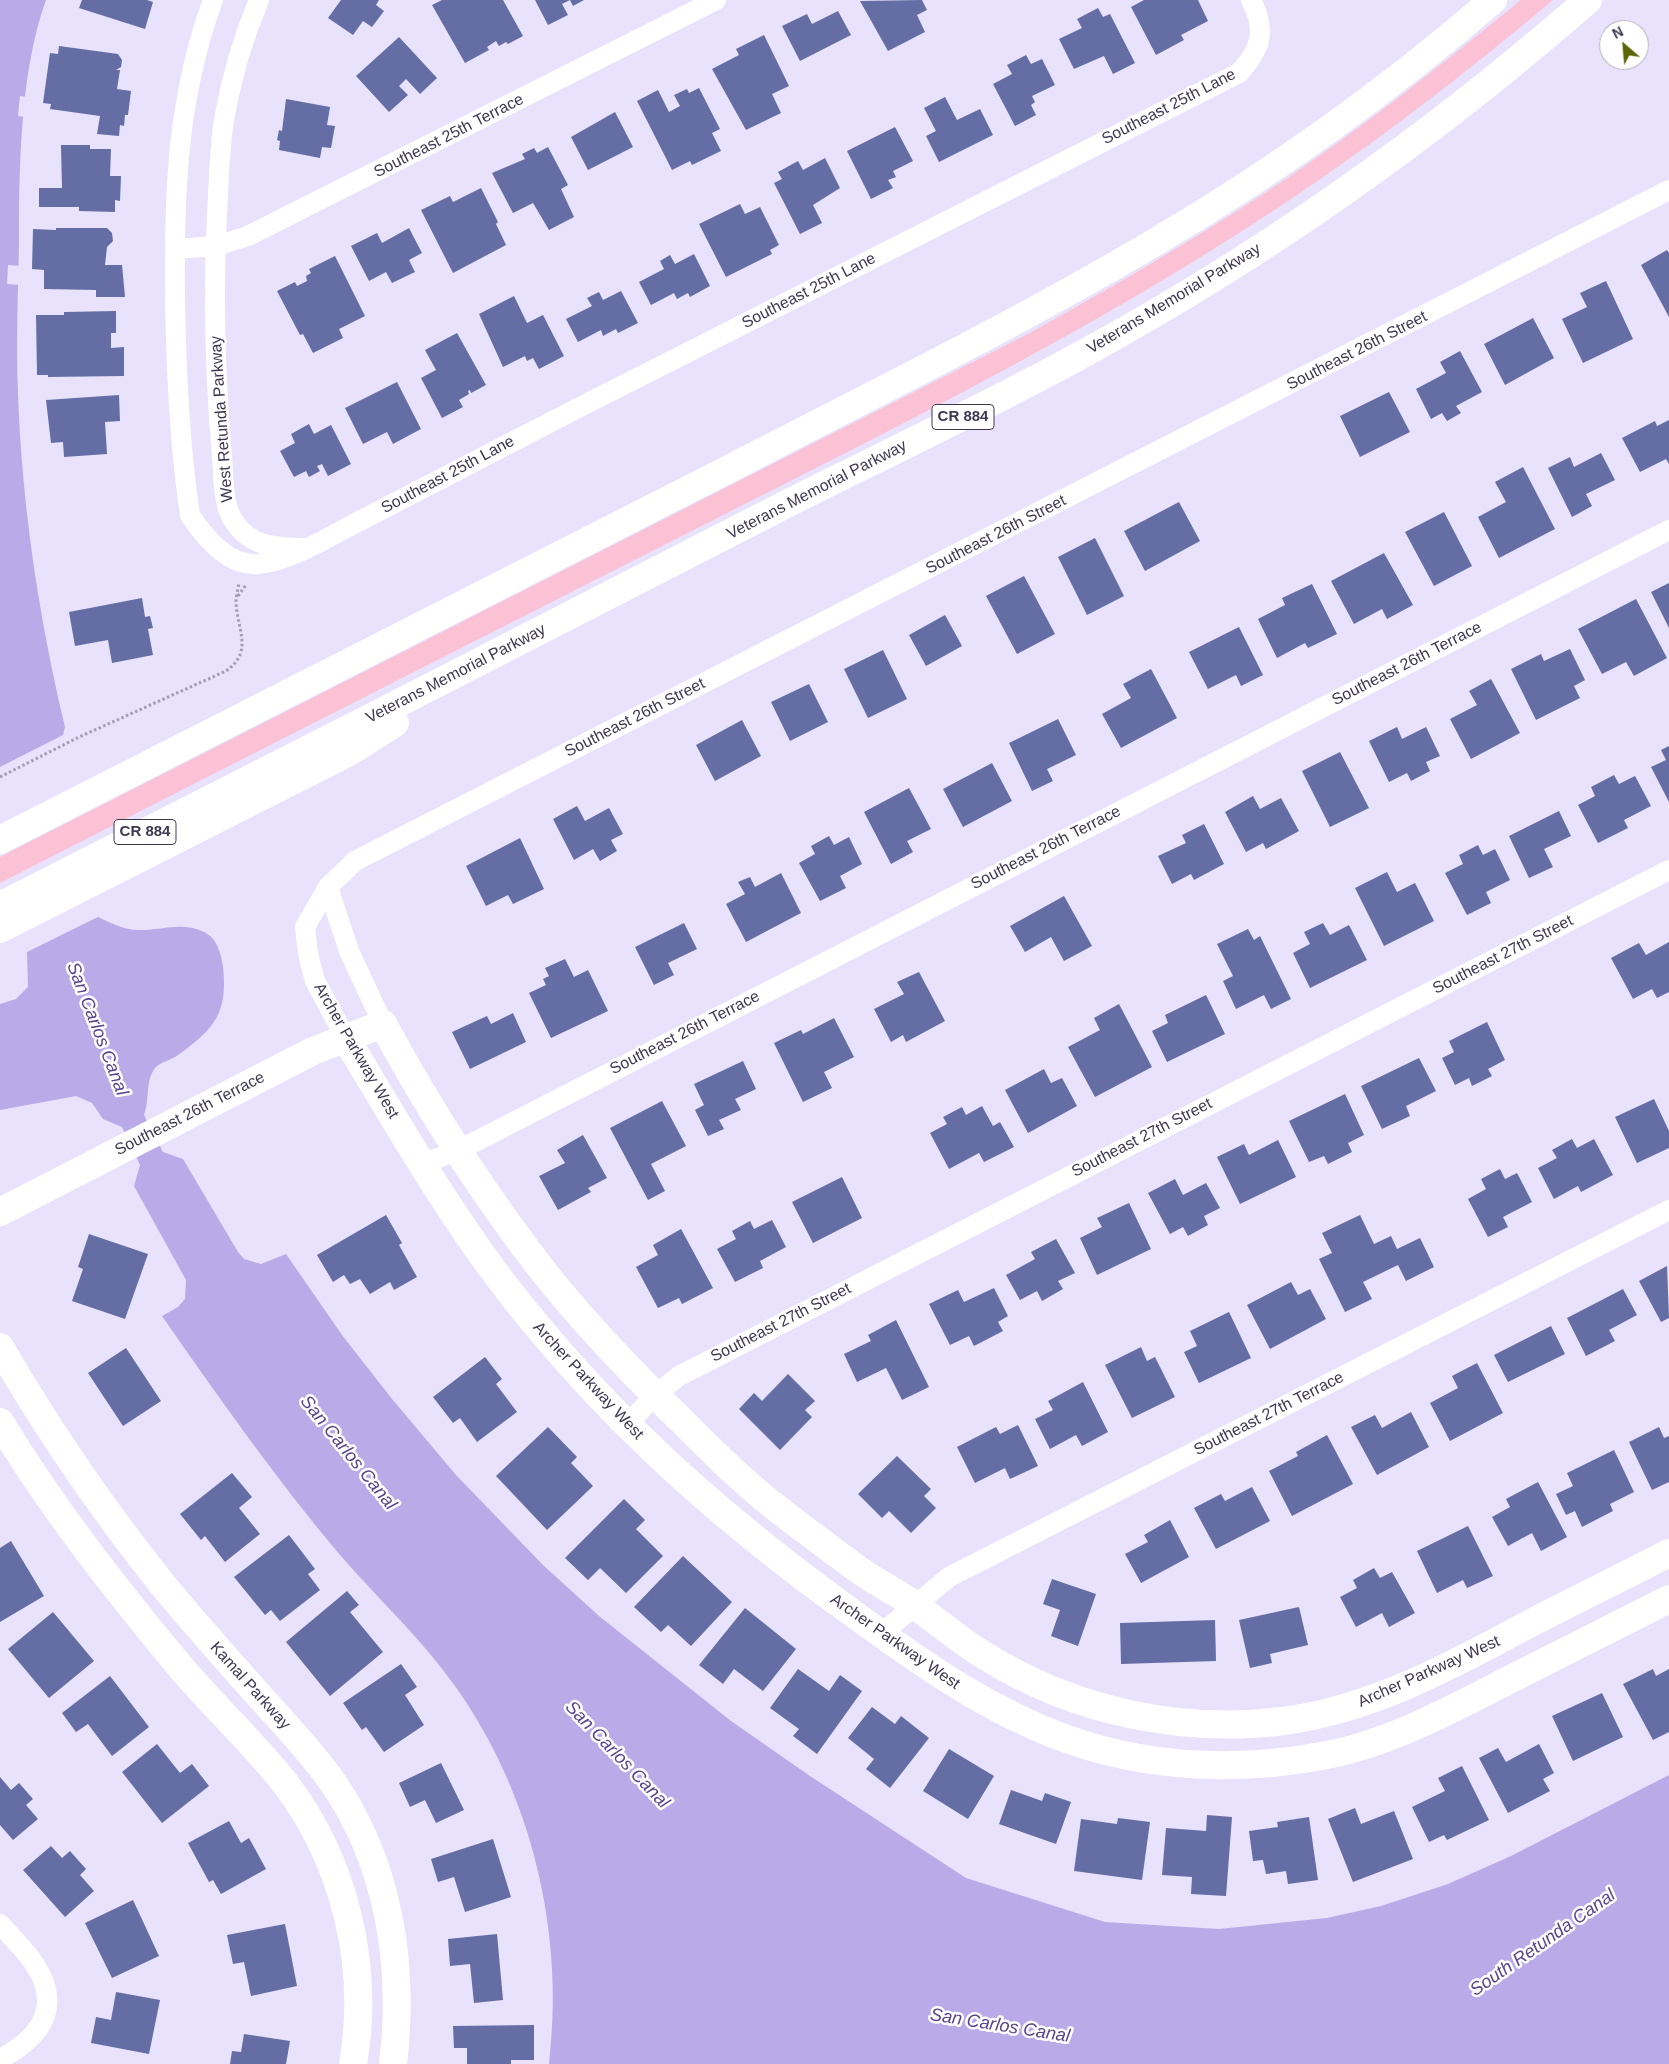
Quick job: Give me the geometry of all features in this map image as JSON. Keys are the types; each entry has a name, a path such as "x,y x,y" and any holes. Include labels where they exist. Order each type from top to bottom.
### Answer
{"main road":[{"name":"Veterans Memorial Parkway","path":"0,906 942,428 1092,349 1238,262 1411,143 1530,50 1588,0"},
{"path":"0,840 880,391 1157,241 1254,180 1350,114 1428,56 1486,5"},
{"path":"0,929 351,750 543,630"},
{"name":"Archer Parkway West","path":"383,1024 400,1056 459,1150 546,1275 655,1395 767,1500 862,1572 914,1604 951,1634 990,1659 1031,1681 1074,1698 1118,1712 1164,1720 1203,1724 1243,1724 1282,1721 1360,1704 1468,1657 1669,1553"},
{"name":"Southeast 26th Terrace","path":"0,1212 313,1051 345,1037 383,1024"},
{"name":"Archer Parkway West","path":"345,1037 467,1236 529,1316 595,1392 627,1425 710,1503 792,1570 881,1634 962,1688 1012,1715 1072,1740 1153,1761 1213,1765 1271,1763 1328,1755 1408,1728 1460,1705 1669,1599"},
{"name":"Kamal Parkway","path":"0,1347 58,1441 111,1517 216,1648 305,1747 329,1778 350,1811 374,1865 390,1922 398,1993 393,2064"},
{"path":"0,1422 65,1520 129,1605 201,1692 285,1784 321,1842 335,1873 347,1910 355,1947 358,2014 353,2064"}],"street":[{"path":"214,0 194,61 186,96 178,169 175,249 179,408 190,515 206,536 233,559 255,565 279,561 306,548"},
{"name":"West Retunda Parkway","path":"259,0 240,52 224,120 216,246 215,333 219,419 227,506 234,521 248,538 260,544 275,547 306,548"},
{"name":"Southeast 25th Terrace","path":"175,249 216,246 242,239 296,214 716,0"},
{"name":"Southeast 25th Lane","path":"306,548 1239,73 1255,56 1261,33 1257,10 1252,0"},
{"name":"Southeast 26th Street","path":"328,887 355,861 1669,190"},
{"name":"Southeast 26th Terrace","path":"422,1164 459,1150 1669,530"},
{"name":"Southeast 27th Street","path":"627,1425 655,1395 679,1376 1669,870"},
{"name":"Archer Parkway West","path":"328,887 349,951 383,1024"},
{"name":"Archer Parkway West","path":"328,887 305,927 308,954 316,981 345,1037"},
{"name":"Southeast 27th Terrace","path":"881,1634 914,1604 949,1577 1669,1210"},
{"path":"0,1924 30,1959 43,1980 47,2010 37,2032 20,2049 0,2059"}],"path":[{"path":"0,778 77,738 226,671 236,664 242,654 242,643 236,601"}],"shaded area":[{"path":"1521,0 1553,0 1429,100 1301,193 1147,290 946,401 0,883 0,857 1028,334 1119,282 1209,229 1301,169 1397,99"}],"water":[{"path":"0,0 46,0 37,28 31,57 23,120 20,183 17,375 23,478 33,562 47,645 65,727 63,735 0,767"},
{"path":"98,917 126,928 137,930 179,927 196,929 212,938 218,946 223,967 224,983 221,1008 210,1028 201,1037 175,1057 155,1068 150,1079 144,1115 163,1152 183,1159 238,1252 244,1259 261,1264 286,1254 342,1335 392,1399 456,1475 543,1565 599,1616 731,1721 810,1776 966,1878 1105,1922 1219,1929 1327,1918 1381,1906 1448,1884 1511,1856 1669,1775 1669,2064 549,2064 553,2015 552,1965 547,1915 537,1866 523,1819 504,1772 482,1728 442,1668 340,1555 293,1497 226,1408 162,1316 178,1307 185,1299 186,1280 134,1186 140,1165 122,1127 103,1119 92,1103 76,1096 0,1110 0,1004 16,999 28,987 27,952"}],"pier":[{"path":"20,96 29,97 26,117 18,116"},
{"path":"8,265 21,266 21,285 7,284"}],"building":[{"path":"82,0 147,0 153,2 145,29 79,8"},
{"path":"341,0 379,0 376,5 384,11 372,27 363,21 353,35 328,18"},
{"path":"442,0 503,0 523,36 508,44 506,42 499,46 496,41 487,47 489,50 465,63 432,5"},
{"path":"535,0 570,0 562,4 568,15 548,25"},
{"path":"570,0 584,0 573,6"},
{"path":"922,0 927,10 917,15 925,32 888,51 860,1"},
{"path":"1144,0 1198,0 1208,21 1181,35 1184,40 1156,55 1131,7"},
{"path":"1098,8 1103,17 1110,14 1135,63 1113,74 1104,56 1074,69 1059,39 1082,28 1077,19"},
{"path":"838,11 851,35 800,61 782,26 807,14 812,24"},
{"path":"764,35 789,86 772,94 781,113 746,130 712,69 739,55 736,49"},
{"path":"399,37 437,78 420,94 406,79 399,86 408,95 389,112 356,76"},
{"path":"59,46 118,54 122,60 121,67 116,70 120,70 117,89 131,91 128,115 125,115 124,126 120,125 119,136 97,134 100,116 50,109 51,104 43,103 50,53 58,54"},
{"path":"1026,55 1031,64 1042,59 1055,85 1032,96 1035,102 1031,105 1036,115 1015,126 993,84 1012,74 1007,65"},
{"path":"699,88 720,129 712,133 721,151 692,165 690,161 672,170 637,101 658,90 669,112 680,106 674,95 687,89 689,93"},
{"path":"945,97 957,120 980,109 993,135 939,162 926,136 936,131 924,108"},
{"path":"286,99 330,107 327,125 335,126 331,148 322,147 320,158 279,150 280,141 277,140 279,130 282,131"},
{"path":"615,112 633,147 588,170 571,137"},
{"path":"895,127 913,161 893,171 896,177 888,180 893,188 871,199 847,151"},
{"path":"61,145 90,145 90,149 111,149 110,176 121,176 120,201 115,200 115,212 79,211 79,207 39,207 39,188 62,188"},
{"path":"548,147 568,185 561,189 574,217 549,230 533,203 513,213 492,173 525,159 522,154 534,148 537,153"},
{"path":"825,158 840,188 813,205 822,223 800,234 774,183 782,179 778,172 798,161 803,170"},
{"path":"481,188 498,222 496,224 506,245 453,273 421,210 450,196 453,202"},
{"path":"740,204 745,214 760,207 779,245 770,250 772,254 726,277 699,224"},
{"path":"56,228 107,228 112,233 113,241 107,247 105,265 122,265 125,297 96,297 96,290 44,289 44,270 32,269 33,229 56,230"},
{"path":"409,228 422,253 409,260 415,272 392,283 386,272 369,281 351,246 377,233 382,243"},
{"path":"1667,250 1669,253 1669,317 1641,265"},
{"path":"694,254 710,286 690,297 688,293 677,299 674,293 651,305 639,282 664,269 660,261 670,255 675,264"},
{"path":"335,256 365,316 339,329 343,338 313,353 303,334 300,335 277,291 295,282 297,286 307,281 306,276 311,273 309,269"},
{"path":"1606,281 1633,339 1583,363 1562,319 1587,307 1580,293"},
{"path":"621,291 638,323 618,333 616,329 603,336 601,330 578,342 566,319 592,306 587,298 599,292 603,300"},
{"path":"514,296 527,323 543,315 564,356 539,369 533,358 527,361 525,356 503,367 479,314"},
{"path":"116,311 116,333 111,333 111,348 124,347 124,376 48,377 48,375 37,375 36,315 64,315 64,312"},
{"path":"1533,318 1554,358 1505,385 1484,344"},
{"path":"457,333 486,385 471,393 470,390 468,391 469,394 459,400 463,407 442,418 421,378 436,370 425,350"},
{"path":"1460,351 1482,392 1456,406 1461,413 1447,421 1442,413 1431,419 1416,389 1446,373 1440,362"},
{"path":"397,382 421,429 393,444 387,432 363,444 345,408"},
{"path":"1389,392 1410,432 1360,457 1340,416"},
{"path":"119,395 120,421 105,422 107,454 64,457 63,442 51,443 46,400"},
{"path":"1669,420 1669,464 1666,459 1640,472 1622,438 1655,421 1657,426"},
{"path":"309,424 314,434 331,425 351,464 328,476 322,464 317,466 320,471 309,477 306,471 294,477 280,451 295,443 291,434"},
{"path":"1601,453 1615,480 1586,494 1592,506 1572,517 1548,468 1570,457 1574,467"},
{"path":"1523,467 1555,529 1499,558 1478,517 1506,502 1495,482"},
{"path":"1179,502 1200,541 1145,571 1124,531"},
{"path":"1444,512 1472,566 1434,586 1405,532"},
{"path":"1095,538 1124,596 1087,615 1058,557"},
{"path":"1384,553 1413,605 1387,619 1382,609 1354,624 1331,581"},
{"path":"1024,576 1055,634 1017,654 986,596"},
{"path":"1669,583 1669,628 1651,592"},
{"path":"1312,584 1337,634 1308,648 1305,643 1277,658 1258,619 1285,605 1282,598"},
{"path":"142,598 145,617 150,616 153,628 148,629 153,655 112,663 108,640 75,646 69,612"},
{"path":"1636,599 1667,658 1634,676 1626,662 1602,674 1578,629"},
{"path":"945,615 962,646 926,666 909,635"},
{"path":"1239,627 1263,675 1241,686 1236,675 1208,689 1189,652"},
{"path":"1570,649 1585,680 1574,686 1580,698 1536,720 1511,669 1541,654 1544,661"},
{"path":"883,650 907,699 868,718 844,669"},
{"path":"1151,669 1177,718 1121,748 1102,714 1131,698 1123,684"},
{"path":"1491,679 1520,733 1471,759 1450,719 1477,705 1469,691"},
{"path":"809,684 828,722 790,741 771,702"},
{"path":"1058,719 1076,755 1047,769 1053,781 1032,791 1009,743"},
{"path":"742,720 761,756 715,781 696,745"},
{"path":"1397,727 1402,739 1426,727 1440,756 1426,762 1430,771 1411,781 1407,773 1389,782 1369,741"},
{"path":"1669,746 1669,802 1651,767 1666,760 1661,750"},
{"path":"1340,752 1369,808 1330,827 1302,771"},
{"path":"992,763 1012,801 963,827 943,789"},
{"path":"1614,775 1619,784 1635,776 1651,806 1624,820 1628,828 1598,843 1578,805 1595,796 1591,787"},
{"path":"909,788 931,829 907,841 913,852 891,864 864,812"},
{"path":"1253,796 1260,809 1281,798 1299,831 1266,849 1263,843 1246,852 1225,812"},
{"path":"577,806 585,821 609,808 623,834 611,840 617,851 600,861 593,849 574,860 553,819"},
{"path":"1559,811 1571,836 1544,849 1553,867 1529,878 1509,836"},
{"path":"1204,824 1224,864 1194,880 1191,874 1172,884 1158,856 1186,843 1182,835"},
{"path":"829,836 834,845 849,837 862,864 840,876 846,888 820,901 799,863 815,854 811,846"},
{"path":"520,838 544,889 513,904 508,895 486,906 466,866"},
{"path":"1478,845 1483,855 1495,849 1510,880 1486,892 1491,903 1467,915 1445,873 1463,864 1459,855"},
{"path":"1387,872 1397,892 1415,883 1434,921 1384,946 1355,888"},
{"path":"781,873 801,913 746,942 726,904 745,894 738,882 750,877 755,887"},
{"path":"1064,896 1092,946 1064,961 1051,937 1025,952 1010,926"},
{"path":"684,923 697,949 668,963 674,975 654,985 635,947"},
{"path":"1323,923 1330,935 1349,925 1367,960 1310,988 1293,953 1310,944 1304,932"},
{"path":"1248,929 1254,940 1260,936 1291,999 1271,1009 1264,995 1236,1009 1223,981 1233,976 1217,944"},
{"path":"1669,942 1669,992 1657,998 1652,989 1633,999 1611,958 1639,943 1646,955"},
{"path":"565,959 574,977 588,970 608,1011 551,1038 529,993 546,985 543,979 549,976 545,968"},
{"path":"919,972 945,1021 906,1042 903,1035 891,1042 874,1009 904,994 897,982"},
{"path":"1206,995 1225,1034 1167,1062 1152,1031 1168,1023 1165,1015"},
{"path":"1119,1004 1152,1067 1095,1097 1068,1047 1100,1030 1094,1018"},
{"path":"513,1013 526,1042 470,1069 452,1032 487,1016 491,1024"},
{"path":"834,1018 854,1057 824,1072 832,1088 803,1102 774,1043 801,1030 803,1034"},
{"path":"1487,1022 1505,1060 1488,1069 1492,1076 1472,1086 1469,1078 1455,1085 1442,1058 1454,1052 1449,1041"},
{"path":"1419,1058 1436,1091 1406,1106 1410,1116 1382,1129 1361,1086"},
{"path":"743,1061 756,1089 735,1099 741,1110 719,1120 724,1129 708,1136 695,1110 704,1105 694,1084"},
{"path":"1044,1069 1051,1083 1062,1078 1077,1106 1028,1133 1005,1090"},
{"path":"1345,1094 1364,1135 1348,1143 1352,1152 1328,1164 1324,1156 1309,1162 1289,1121"},
{"path":"1654,1099 1669,1131 1669,1148 1637,1163 1615,1117"},
{"path":"662,1101 686,1146 651,1164 665,1191 648,1200 610,1128"},
{"path":"982,1106 993,1126 1000,1122 1014,1147 984,1162 979,1153 949,1169 930,1133 947,1124 943,1117 962,1107 966,1115"},
{"path":"583,1135 607,1178 588,1188 591,1192 558,1210 539,1176 565,1163 557,1150"},
{"path":"1572,1139 1577,1148 1594,1139 1613,1175 1581,1192 1578,1186 1554,1199 1538,1168 1557,1158 1552,1150"},
{"path":"1278,1140 1296,1177 1240,1204 1217,1157 1244,1144 1249,1155"},
{"path":"1500,1169 1505,1179 1517,1173 1532,1202 1503,1217 1508,1227 1488,1237 1468,1199 1486,1189 1481,1179"},
{"path":"842,1177 862,1218 813,1243 792,1202"},
{"path":"1175,1179 1183,1195 1206,1183 1220,1208 1204,1216 1208,1225 1188,1236 1183,1227 1170,1234 1148,1193"},
{"path":"1129,1203 1151,1249 1097,1275 1080,1238 1102,1227 1097,1218"},
{"path":"386,1215 402,1243 399,1245 417,1277 394,1290 390,1282 370,1294 360,1279 350,1284 344,1275 333,1282 317,1255"},
{"path":"1360,1215 1374,1244 1391,1236 1397,1249 1420,1238 1434,1267 1406,1281 1398,1265 1363,1282 1372,1299 1345,1312 1319,1259 1332,1253 1322,1233"},
{"path":"772,1220 786,1247 760,1261 763,1268 735,1282 717,1249 736,1239 732,1231 750,1221 754,1229"},
{"path":"681,1229 713,1288 682,1304 679,1298 658,1308 636,1267 658,1255 653,1245"},
{"path":"89,1234 148,1254 125,1319 72,1301 83,1269 78,1267"},
{"path":"1056,1239 1075,1273 1058,1281 1063,1289 1042,1301 1037,1291 1020,1300 1006,1275 1035,1259 1031,1252"},
{"path":"1667,1266 1669,1318 1661,1322 1639,1281"},
{"path":"1291,1282 1298,1295 1310,1289 1326,1319 1270,1349 1247,1305"},
{"path":"994,1288 1008,1316 998,1322 1003,1331 974,1346 969,1336 950,1345 929,1304 958,1290 964,1302"},
{"path":"1623,1289 1637,1315 1609,1330 1615,1341 1586,1356 1567,1318"},
{"path":"1229,1312 1251,1358 1199,1383 1184,1352 1197,1346 1190,1331"},
{"path":"896,1320 929,1387 902,1400 886,1368 857,1382 844,1354 871,1341 868,1335"},
{"path":"1551,1326 1565,1354 1508,1382 1494,1355"},
{"path":"1141,1347 1147,1361 1155,1357 1175,1397 1132,1418 1105,1365"},
{"path":"126,1348 161,1401 123,1426 88,1373"},
{"path":"485,1357 502,1379 496,1384 517,1412 477,1442 460,1418 453,1423 433,1397"},
{"path":"1477,1363 1503,1413 1450,1441 1430,1403 1458,1388 1452,1376"},
{"path":"788,1374 815,1401 805,1410 812,1417 780,1450 739,1409 754,1393 762,1401"},
{"path":"1083,1382 1108,1432 1082,1446 1076,1435 1050,1449 1035,1419 1053,1410 1048,1401"},
{"path":"1411,1412 1429,1447 1377,1475 1351,1427 1375,1415 1382,1428"},
{"path":"1018,1425 1038,1466 1010,1479 1005,1468 975,1483 957,1447 996,1427 1000,1434"},
{"path":"548,1427 577,1457 571,1463 593,1486 547,1530 496,1476"},
{"path":"1659,1427 1664,1438 1669,1436 1669,1482 1652,1490 1629,1442"},
{"path":"1327,1435 1353,1484 1292,1516 1269,1471 1298,1456 1296,1452"},
{"path":"1614,1450 1634,1492 1610,1504 1613,1511 1582,1527 1575,1511 1566,1515 1556,1494 1573,1486 1567,1473"},
{"path":"897,1456 931,1489 924,1496 936,1508 911,1533 889,1511 882,1518 858,1494"},
{"path":"232,1473 252,1497 239,1508 260,1534 225,1562 205,1536 201,1540 180,1514"},
{"path":"1538,1482 1567,1537 1541,1551 1532,1533 1508,1546 1492,1517 1510,1507 1506,1499"},
{"path":"1252,1487 1270,1521 1216,1549 1194,1508 1221,1494 1225,1501"},
{"path":"624,1499 645,1520 636,1529 663,1556 626,1593 600,1568 588,1580 565,1558"},
{"path":"1170,1520 1189,1557 1141,1583 1125,1554 1148,1542 1144,1535"},
{"path":"1468,1526 1493,1576 1467,1588 1463,1580 1437,1593 1417,1551"},
{"path":"289,1535 315,1569 308,1574 320,1590 280,1621 271,1610 265,1615 234,1577"},
{"path":"11,1541 44,1596 0,1622 0,1548"},
{"path":"683,1556 732,1602 691,1646 668,1625 661,1632 634,1607"},
{"path":"1374,1568 1380,1578 1392,1572 1415,1613 1389,1627 1382,1613 1356,1627 1340,1597 1357,1588 1353,1580"},
{"path":"1052,1579 1096,1594 1078,1646 1051,1636 1060,1610 1043,1604"},
{"path":"347,1591 359,1605 350,1612 383,1652 330,1696 286,1642"},
{"path":"1299,1607 1308,1645 1270,1654 1272,1663 1250,1668 1239,1620"},
{"path":"745,1608 796,1649 763,1691 734,1669 723,1684 699,1665"},
{"path":"53,1612 94,1661 49,1698 8,1649"},
{"path":"1215,1620 1216,1661 1121,1664 1120,1623"},
{"path":"401,1664 417,1687 405,1695 424,1725 384,1752 366,1727 362,1730 343,1703"},
{"path":"798,1669 829,1691 840,1675 862,1691 817,1754 793,1736 799,1729 770,1708"},
{"path":"1653,1669 1656,1676 1669,1669 1669,1732 1653,1740 1623,1684"},
{"path":"110,1676 149,1727 112,1756 88,1724 76,1732 62,1713"},
{"path":"1602,1693 1623,1737 1573,1761 1552,1716"},
{"path":"872,1707 895,1724 901,1716 929,1738 890,1788 866,1769 874,1759 848,1738"},
{"path":"157,1744 180,1773 192,1764 209,1786 162,1823 122,1772"},
{"path":"1539,1744 1554,1773 1543,1779 1550,1791 1508,1813 1479,1758 1498,1748 1506,1762"},
{"path":"949,1749 994,1776 968,1819 923,1791"},
{"path":"441,1763 464,1810 436,1823 425,1800 410,1807 399,1783"},
{"path":"1462,1766 1489,1820 1447,1840 1444,1835 1429,1842 1412,1807 1445,1791 1438,1778"},
{"path":"0,1777 11,1790 19,1783 33,1799 26,1805 38,1819 13,1840 0,1825"},
{"path":"1011,1790 1042,1801 1045,1793 1071,1802 1056,1844 999,1824"},
{"path":"1355,1808 1361,1824 1394,1811 1413,1859 1353,1882 1328,1819"},
{"path":"1207,1815 1232,1817 1226,1896 1191,1894 1192,1877 1162,1875 1166,1828 1206,1831"},
{"path":"1309,1817 1318,1880 1288,1884 1286,1871 1266,1874 1263,1860 1253,1861 1249,1831 1278,1827 1277,1822"},
{"path":"1118,1818 1150,1822 1142,1880 1074,1871 1081,1819 1117,1824"},
{"path":"229,1821 241,1843 249,1838 266,1869 221,1894 213,1880 209,1882 188,1843"},
{"path":"493,1839 511,1897 465,1912 454,1877 438,1882 431,1859"},
{"path":"51,1846 62,1858 70,1851 86,1869 80,1875 94,1891 65,1917 23,1870"},
{"path":"133,1900 159,1956 112,1978 85,1923"},
{"path":"285,1924 297,1986 251,1996 244,1962 233,1964 227,1935"},
{"path":"497,1934 503,2000 474,2003 470,1964 450,1966 448,1939"},
{"path":"116,1992 160,2000 149,2054 91,2043 96,2017 111,2020"},
{"path":"534,2025 534,2060 511,2060 511,2064 467,2064 467,2048 454,2048 453,2026"},
{"path":"244,2034 290,2041 286,2064 230,2064 232,2051 241,2052"}],"water label":[{"name":"San Carlos Canal","path":"97,1029"},
{"name":"San Carlos Canal","path":"348,1453"},
{"name":"San Carlos Canal","path":"617,1755"},
{"name":"South Retunda Canal","path":"1543,1943"},
{"name":"San Carlos Canal","path":"1000,2026"}]}
